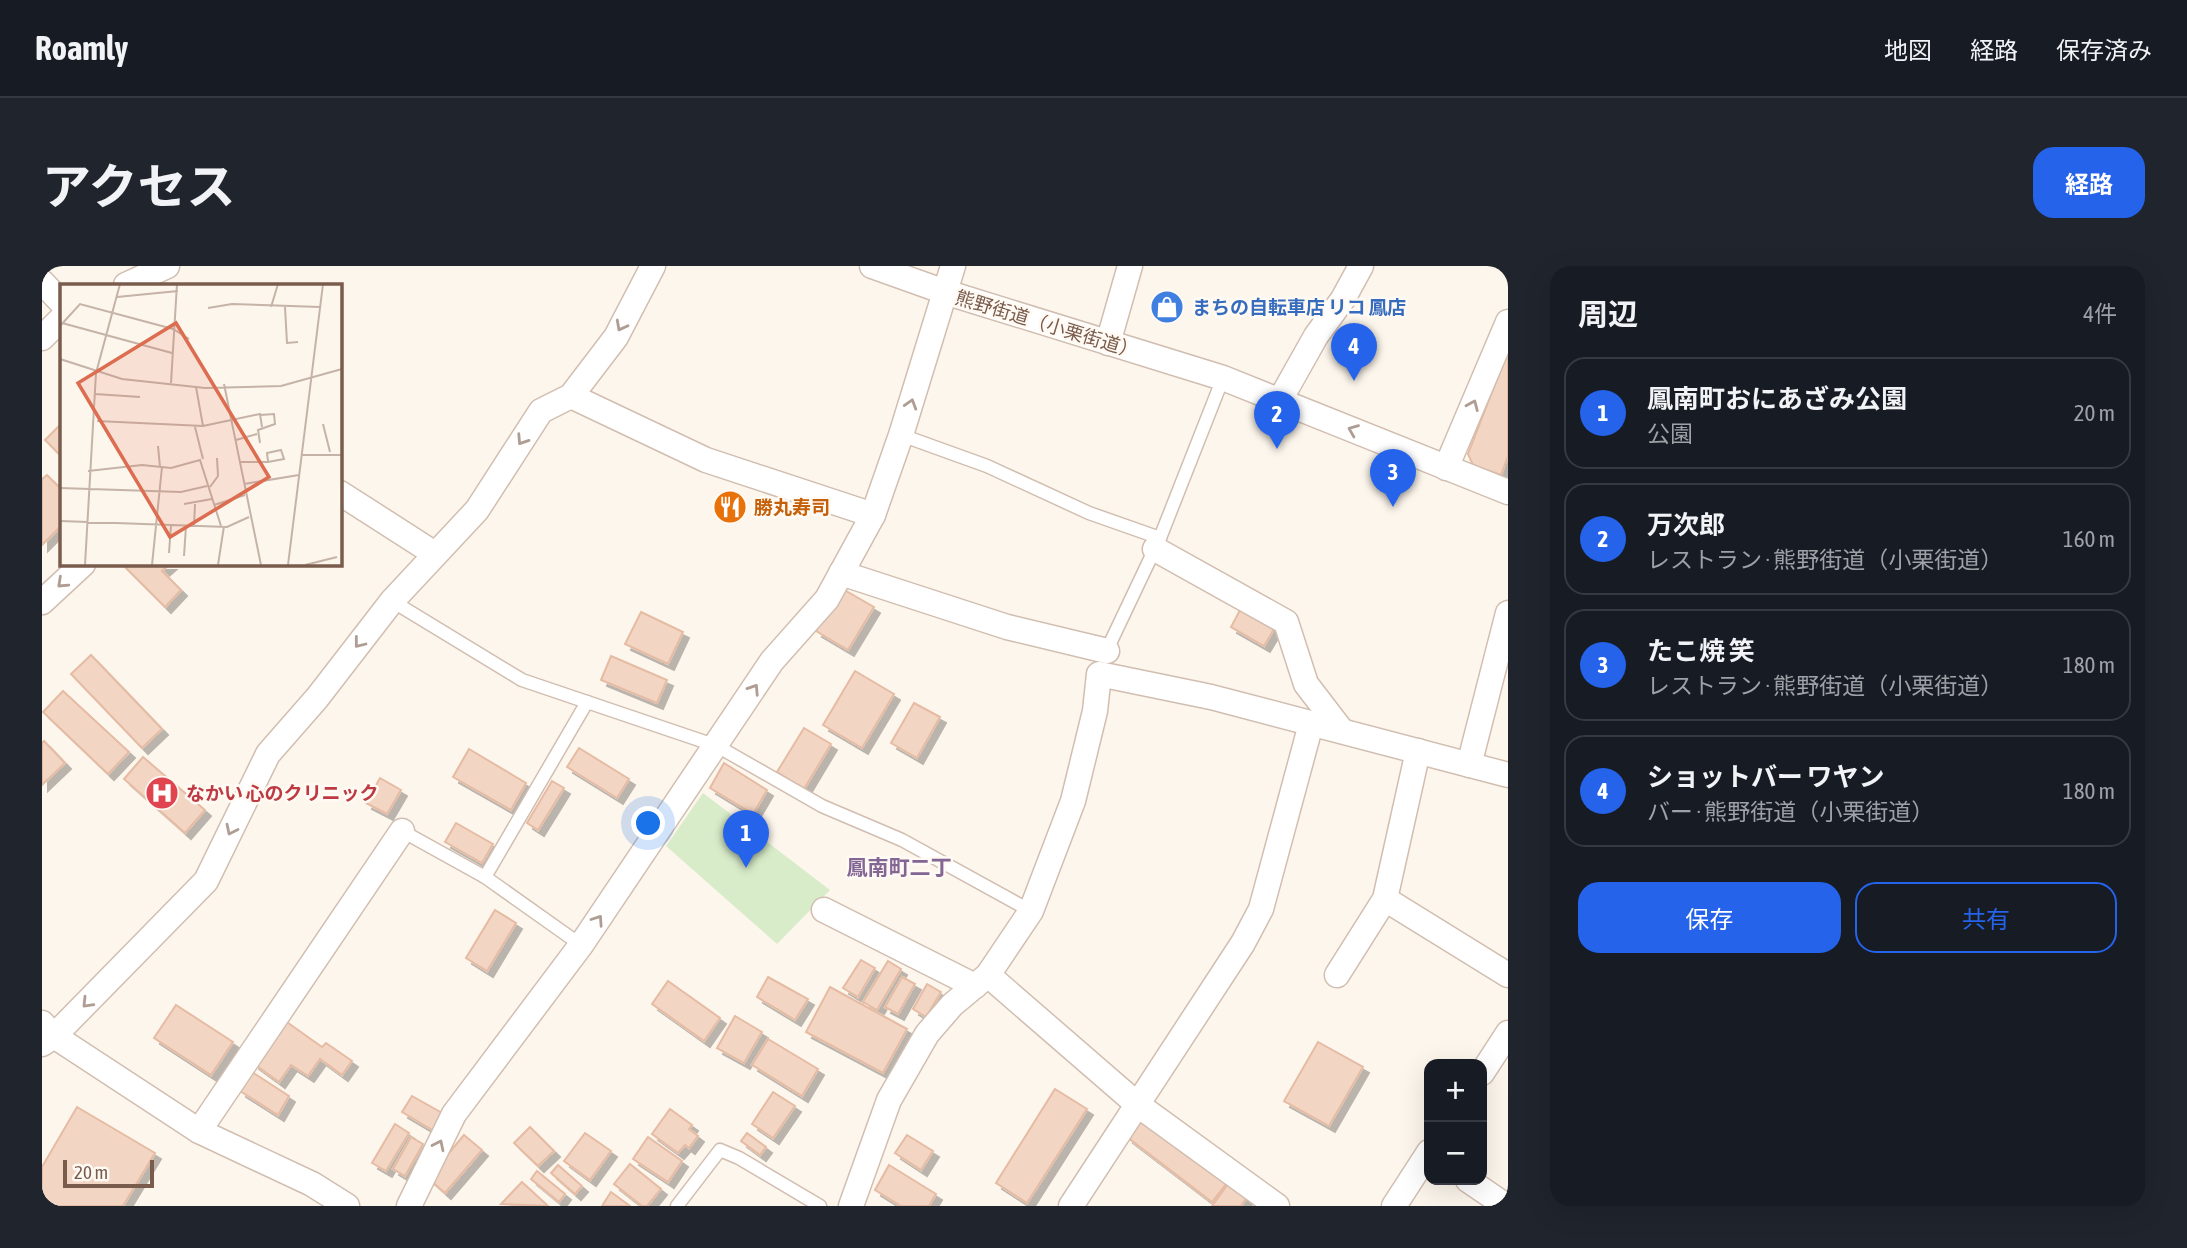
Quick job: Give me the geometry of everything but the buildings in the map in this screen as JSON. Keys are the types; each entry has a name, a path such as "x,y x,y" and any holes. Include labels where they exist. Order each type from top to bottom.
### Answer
{"street":[{"path":"127,284 167,266"},
{"path":"347,1206 312,1184 199,1131 46,1034 206,881 268,754 317,698 393,601 477,510 541,411 570,396 616,337 653,266"},
{"name":"熊野街道（小栗街道）","path":"872,266 945,292 1223,378 1508,492"},
{"path":"409,1206 454,1114 581,945 772,661 827,599 873,515 901,435 953,266"},
{"path":"1108,342 1130,266"},
{"path":"1280,400 1316,336 1343,299 1361,266"},
{"path":"42,282 60,301"},
{"path":"42,338 60,320"},
{"path":"1447,468 1508,322"},
{"path":"570,396 706,460 873,515"},
{"path":"341,494 435,554"},
{"path":"1158,543 1286,622 1306,684 1342,731"},
{"path":"42,602 82,565"},
{"path":"841,573 1007,628 1102,663 1311,724 1508,775"},
{"path":"1469,765 1508,613"},
{"path":"851,1206 889,1100 927,1034 952,1005 982,981 1031,911 1073,801 1095,711 1102,663"},
{"path":"1071,1206 1243,943 1261,909 1311,724"},
{"path":"1337,975 1385,900 1418,751"},
{"path":"199,1131 402,831"},
{"path":"1385,900 1508,975"},
{"path":"824,910 982,981 1138,1105 1277,1206"},
{"path":"1487,1067 1504,1047"},
{"path":"1394,1206 1424,1161"},
{"path":"1475,1185 1506,1206"}],"lane":[{"path":"1102,663 1158,543 1223,378"},
{"path":"901,435 988,466 1158,543"},
{"path":"393,601 522,680 717,746 822,806 902,840 1031,911"},
{"path":"485,877 587,702"},
{"path":"402,831 485,877 581,945"},
{"path":"677,1206 720,1150 820,1206"}],"green space":[{"path":"703,793 830,890 777,944 666,846"}],"place":[{"name":"まちの自転車店 リコ 鳳店","path":"1167,307"},
{"name":"ショットバー ワヤン","path":"1354,381"},
{"name":"万次郎","path":"1277,449"},
{"name":"勝丸寿司","path":"730,507"},
{"name":"たこ焼 笑","path":"1393,507"},
{"name":"なかい 心のクリニック","path":"162,793"},
{"name":"鳳南町おにあざみ公園","path":"746,868"}],"district":[{"name":"鳳南町二丁","path":"899,867"}]}
